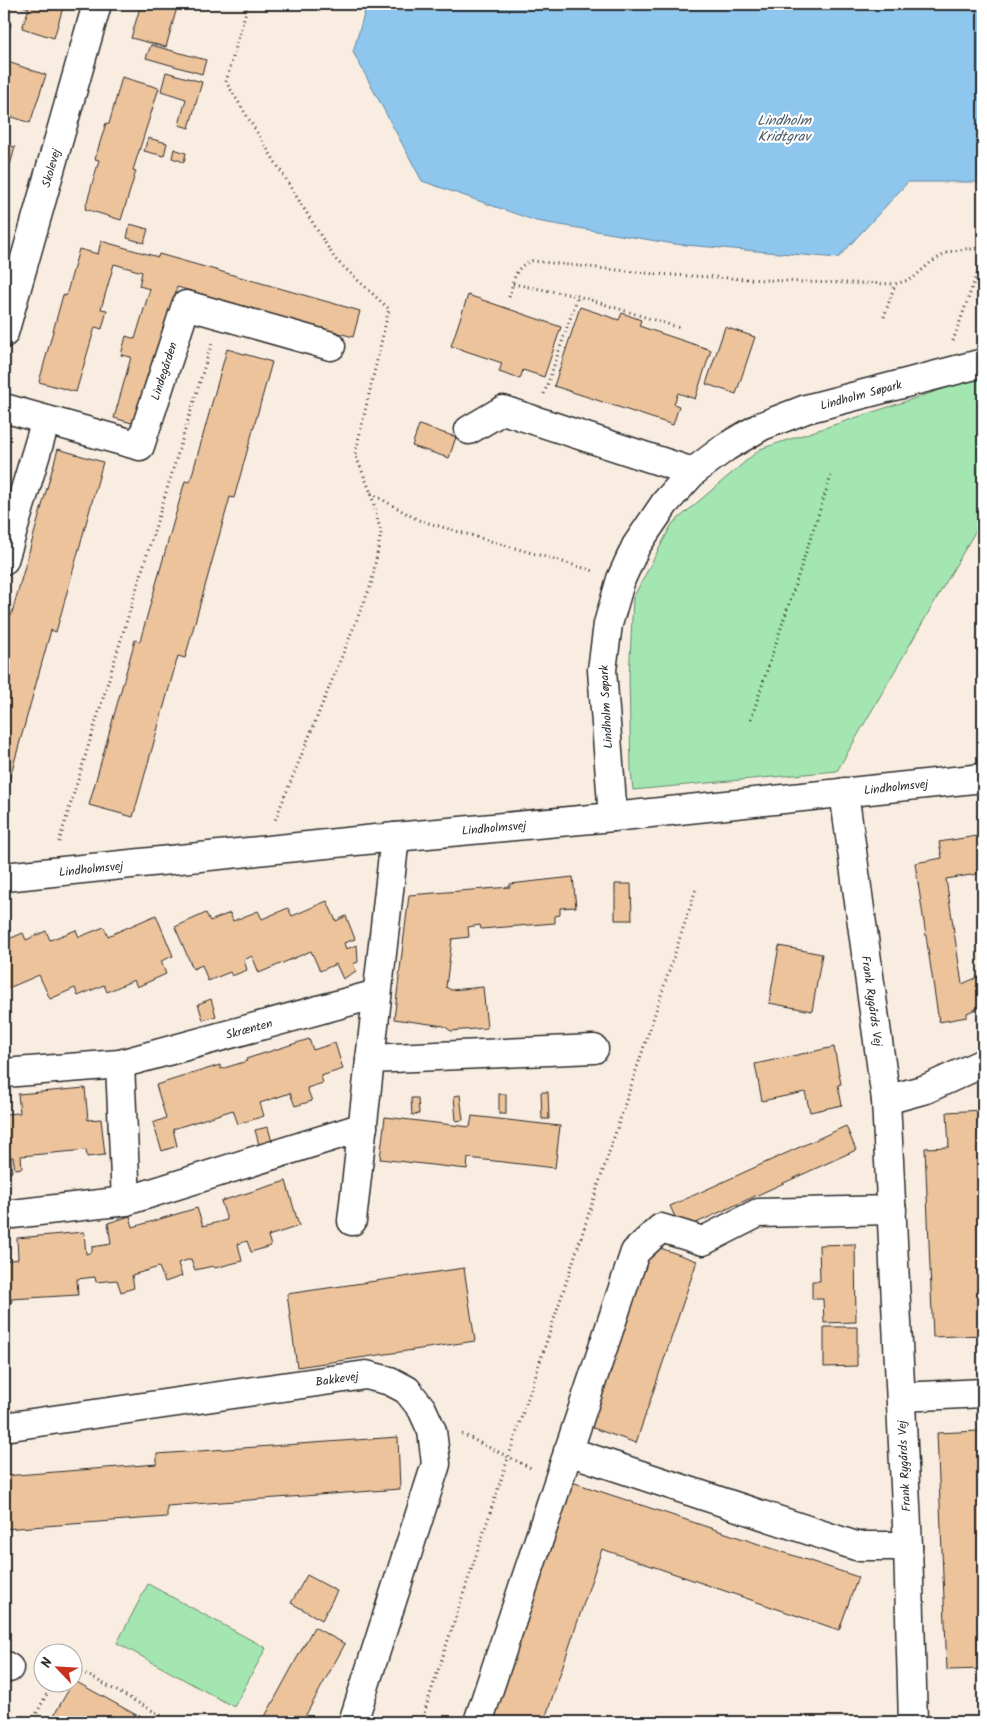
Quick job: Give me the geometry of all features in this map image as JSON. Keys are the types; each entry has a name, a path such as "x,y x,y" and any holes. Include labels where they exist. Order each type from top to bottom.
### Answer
{"street":[{"name":"Skolevej","path":"4,333 97,4"},
{"name":"Lindegården","path":"4,408 140,446 186,305 331,346"},
{"name":"Lindholm Søpark","path":"613,817 602,670 608,624 621,579 636,546 664,503 693,472 726,447 762,426 806,409 983,363"},
{"path":"469,430 503,410 693,472"},
{"path":"4,560 46,420"},
{"name":"Lindholmsvej","path":"4,877 613,817 983,778"},
{"name":"Frank Rygårds Vej","path":"844,792 886,1100 908,1546 913,1722"},
{"path":"352,1221 395,837"},
{"name":"Skrænten","path":"4,1073 120,1064 377,994"},
{"path":"370,1059 594,1048"},
{"path":"886,1100 926,1089 983,1063"},
{"path":"120,1064 126,1201"},
{"path":"4,1214 126,1201 363,1127"},
{"path":"478,1722 635,1252 661,1228 703,1241 758,1213 892,1210"},
{"name":"Bakkevej","path":"4,1426 366,1375 390,1381 407,1390 422,1409 432,1431 436,1464 353,1722"},
{"path":"901,1397 983,1393"},
{"path":"568,1451 856,1546 908,1546"}],"path":[{"path":"248,4 226,82 335,259 389,309 355,454 371,493 381,533 371,585 262,851"},
{"path":"509,297 518,270 525,263 532,261 655,274 803,282 895,284 912,279 930,263 948,252 983,249"},
{"path":"941,374 983,257"},
{"path":"513,284 578,296 680,328"},
{"path":"884,318 895,284"},
{"path":"535,420 578,296"},
{"path":"61,872 59,843 220,315"},
{"path":"751,719 831,476"},
{"path":"371,493 418,520 621,579"},
{"path":"421,1722 696,889"},
{"path":"432,1431 453,1430 558,1481"},
{"path":"82,1672 173,1722"},
{"path":"32,1722 47,1694"}],"green space":[{"path":"983,376 983,518 837,771 633,790 629,678 633,598 672,524 760,449"},
{"path":"148,1584 266,1648 234,1707 117,1643"}],"water":[{"name":"Lindholm Kridtgrav","path":"367,4 983,4 983,174 981,182 908,182 838,258 674,244 536,221 422,181 353,52"}],"building":[{"path":"16,4 64,4 54,38 22,28 29,8"},
{"path":"141,4 178,4 166,47 131,38"},
{"path":"4,21 11,24 7,38 4,37"},
{"path":"151,45 206,60 202,74 146,58"},
{"path":"8,62 46,75 30,123 4,114 4,76"},
{"path":"166,72 202,82 189,128 179,125 186,99 161,91"},
{"path":"122,77 159,88 133,170 136,171 121,220 85,209 99,160 95,159 106,123 109,124"},
{"path":"148,138 167,143 164,156 144,151"},
{"path":"4,144 15,147 4,187"},
{"path":"174,149 186,153 184,162 172,158"},
{"path":"130,224 148,229 144,243 127,238"},
{"path":"101,241 158,257 159,254 360,311 353,337 177,287 139,425 114,418 131,357 121,355 126,336 135,339 150,289 139,286 142,272 114,264 101,309 107,310 102,329 95,327 76,392 39,382 63,295 66,296 79,249 98,254"},
{"path":"468,295 561,327 544,377 523,370 520,379 499,372 502,363 451,346"},
{"path":"580,307 619,320 622,313 641,320 639,326 711,350 695,399 678,393 674,404 679,406 673,425 554,386"},
{"path":"725,327 755,337 736,394 706,384"},
{"path":"227,349 272,362 234,498 230,497 185,658 178,656 133,817 89,805 135,640 140,641 185,481 190,482"},
{"path":"419,425 456,437 449,458 412,446"},
{"path":"58,449 103,462 56,632 51,630 4,799 4,622 6,615 11,616"},
{"path":"983,835 983,869 977,870 977,874 946,879 962,984 983,975 983,1006 967,1013 967,1017 939,1022 915,863 942,858 939,842"},
{"path":"573,877 576,907 560,908 560,915 555,916 555,923 481,929 480,925 468,927 469,937 452,939 446,987 451,990 483,987 487,1028 451,1031 444,1026 394,1019 409,895 510,887 510,884"},
{"path":"615,884 631,884 632,920 615,920"},
{"path":"327,901 336,921 346,916 355,939 344,943 346,949 357,945 358,962 353,964 356,971 343,979 336,964 320,971 311,951 259,973 252,956 244,960 247,970 232,976 230,972 208,981 202,965 193,969 175,927 206,913 210,921 230,913 233,921 258,911 262,919 288,908 292,916"},
{"path":"156,915 173,956 161,961 166,974 137,987 134,980 107,992 104,985 78,996 75,988 50,999 39,975 4,990 4,941 23,933 26,940 46,931 50,940 76,930 79,937 104,927 108,936"},
{"path":"779,946 822,954 812,1011 769,1003"},
{"path":"211,999 216,1016 203,1020 198,1004"},
{"path":"309,1039 313,1050 335,1043 343,1069 321,1076 323,1083 307,1088 312,1101 295,1106 290,1093 260,1103 264,1116 238,1124 233,1110 173,1129 177,1146 162,1151 153,1123 166,1118 156,1085 220,1065 221,1069"},
{"path":"834,1047 841,1084 838,1085 842,1105 810,1112 805,1092 762,1101 755,1064"},
{"path":"85,1088 88,1120 101,1119 105,1155 87,1157 86,1150 21,1156 22,1168 15,1169 13,1157 11,1157 12,1172 4,1173 4,1114 20,1113 18,1094"},
{"path":"541,1092 548,1092 549,1119 542,1119"},
{"path":"499,1094 506,1094 506,1114 499,1114"},
{"path":"460,1095 463,1120 456,1121 454,1096"},
{"path":"411,1098 418,1098 419,1114 412,1115"},
{"path":"983,1110 983,1162 977,1162 983,1335 933,1337 925,1148 949,1147 947,1112"},
{"path":"472,1116 560,1126 555,1168 468,1158 467,1169 380,1159 385,1117 470,1127"},
{"path":"846,1126 856,1150 681,1230 670,1206"},
{"path":"268,1127 272,1142 259,1145 255,1130"},
{"path":"286,1181 299,1226 268,1236 271,1246 251,1252 247,1241 238,1244 242,1261 215,1268 213,1266 195,1270 191,1259 178,1263 182,1276 165,1282 159,1267 132,1275 134,1288 121,1292 117,1280 96,1282 95,1277 77,1279 78,1295 11,1299 12,1302 4,1303 4,1261 18,1259 17,1238 84,1232 86,1254 92,1252 92,1247 111,1244 108,1223 130,1216 133,1227 197,1208 203,1226 227,1220 221,1201"},
{"path":"649,1244 697,1261 636,1443 587,1426"},
{"path":"855,1244 856,1322 824,1323 823,1299 812,1299 812,1281 820,1281 819,1245"},
{"path":"464,1268 475,1341 297,1367 287,1294"},
{"path":"824,1327 857,1327 857,1366 824,1367"},
{"path":"983,1412 983,1669 947,1670 937,1433 979,1431 978,1413"},
{"path":"398,1437 400,1489 167,1506 167,1517 4,1529 4,1476 157,1464 157,1454"},
{"path":"569,1481 858,1577 839,1630 602,1549 544,1722 489,1722"},
{"path":"307,1575 337,1591 322,1620 291,1603"},
{"path":"314,1627 345,1644 302,1722 262,1722"},
{"path":"82,1685 149,1722 50,1722 66,1694 82,1694"}]}
